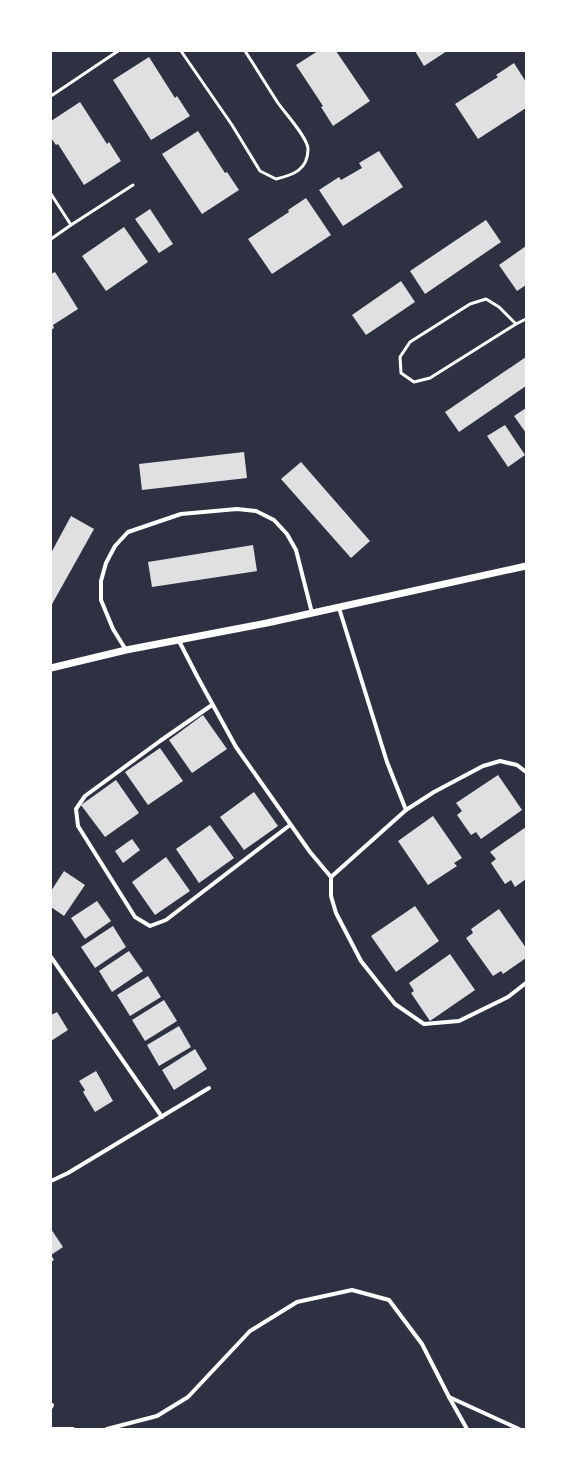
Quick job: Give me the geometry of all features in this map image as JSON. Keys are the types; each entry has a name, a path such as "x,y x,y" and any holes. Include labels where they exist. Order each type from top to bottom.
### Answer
{"street":[{"path":"126,650 113,629 101,600 101,581 106,563 115,546 128,532 181,514 237,509 256,511 274,520 287,534 296,550 312,613"},
{"path":"51,668 126,650 339,608 526,566"},
{"path":"339,608 387,762 406,810"},
{"path":"178,639 212,705 236,747 290,825 331,877 331,896 336,913 361,961 395,1004 424,1024 459,1021 508,997 526,983"},
{"path":"212,705 85,796 76,809 78,826 135,917 150,926 166,920 290,825"},
{"path":"331,877 406,810 434,792 483,766 500,761 517,765 526,772"},
{"path":"51,957 162,1117"},
{"path":"51,1181 68,1173 209,1088"},
{"path":"107,1429 157,1416 188,1397 250,1331 297,1302 352,1290 389,1300 422,1344 467,1429"},
{"path":"449,1397 519,1429"},
{"path":"51,1429 74,1429"}],"lane":[{"path":"51,96 118,51"},
{"path":"181,51 232,125 260,171 276,179 292,176 305,164 308,148 300,132 278,103 245,51"},
{"path":"51,239 132,185"},
{"path":"51,194 71,225"},
{"path":"516,324 499,307 486,299 470,304 410,342 400,357 401,373 414,382 430,378 526,319"}],"building":[{"path":"318,51 336,51 370,101 333,126 321,107 323,106 296,65"},
{"path":"415,51 447,51 424,66"},
{"path":"149,57 175,98 177,96 190,116 151,140 113,80"},
{"path":"514,63 526,82 526,108 478,139 455,104 498,77 496,75"},
{"path":"80,102 107,144 109,142 121,161 84,185 58,144 56,145 51,138 51,121"},
{"path":"198,131 225,173 227,172 239,190 202,214 162,154"},
{"path":"379,151 403,187 343,226 319,190 339,177 341,180 362,168 359,163"},
{"path":"306,198 331,235 272,274 248,239 289,212 288,210"},
{"path":"150,209 173,244 159,253 135,219"},
{"path":"486,220 501,242 425,294 410,271"},
{"path":"124,227 148,262 106,291 82,256"},
{"path":"526,246 526,285 517,291 499,265"},
{"path":"55,272 78,309 53,325 54,328 51,330 51,274"},
{"path":"401,281 415,302 366,335 352,315"},
{"path":"526,357 526,386 459,432 445,412"},
{"path":"526,408 526,433 514,416"},
{"path":"505,425 525,455 508,467 487,436"},
{"path":"244,452 247,478 142,490 139,464"},
{"path":"301,462 370,541 351,558 281,479"},
{"path":"71,516 94,529 51,606 51,553"},
{"path":"253,545 257,571 152,587 148,562"},
{"path":"203,715 227,749 192,773 169,740"},
{"path":"160,748 183,781 148,805 125,772"},
{"path":"498,775 522,810 481,839 476,832 471,835 457,815 462,811 456,803"},
{"path":"116,780 139,813 105,837 81,805"},
{"path":"254,792 278,826 244,850 220,817"},
{"path":"433,816 462,858 454,863 457,866 428,885 398,841"},
{"path":"210,825 234,858 199,883 176,849"},
{"path":"526,827 526,879 515,887 511,880 505,884 491,863 496,859 490,852"},
{"path":"132,839 140,850 123,863 115,851"},
{"path":"166,857 190,891 155,915 132,882"},
{"path":"64,871 85,885 64,916 51,907 51,891"},
{"path":"97,901 111,921 85,939 71,918"},
{"path":"415,906 439,941 396,972 371,936"},
{"path":"499,909 526,948 526,958 503,974 501,971 493,976 466,938 473,933 471,929"},
{"path":"113,926 126,947 95,968 81,947"},
{"path":"129,951 143,971 112,992 99,971"},
{"path":"450,954 475,990 430,1021 411,993 414,991 409,983"},
{"path":"148,976 161,997 130,1016 117,995"},
{"path":"164,1000 177,1021 145,1041 132,1020"},
{"path":"57,1012 68,1030 51,1041 51,1015"},
{"path":"179,1026 191,1047 159,1066 147,1045"},
{"path":"195,1049 207,1069 174,1090 162,1070"},
{"path":"96,1071 113,1101 95,1112 83,1092 85,1090 79,1081"},
{"path":"51,1229 63,1247 51,1255"},
{"path":"51,1255 54,1260 51,1262"}]}
